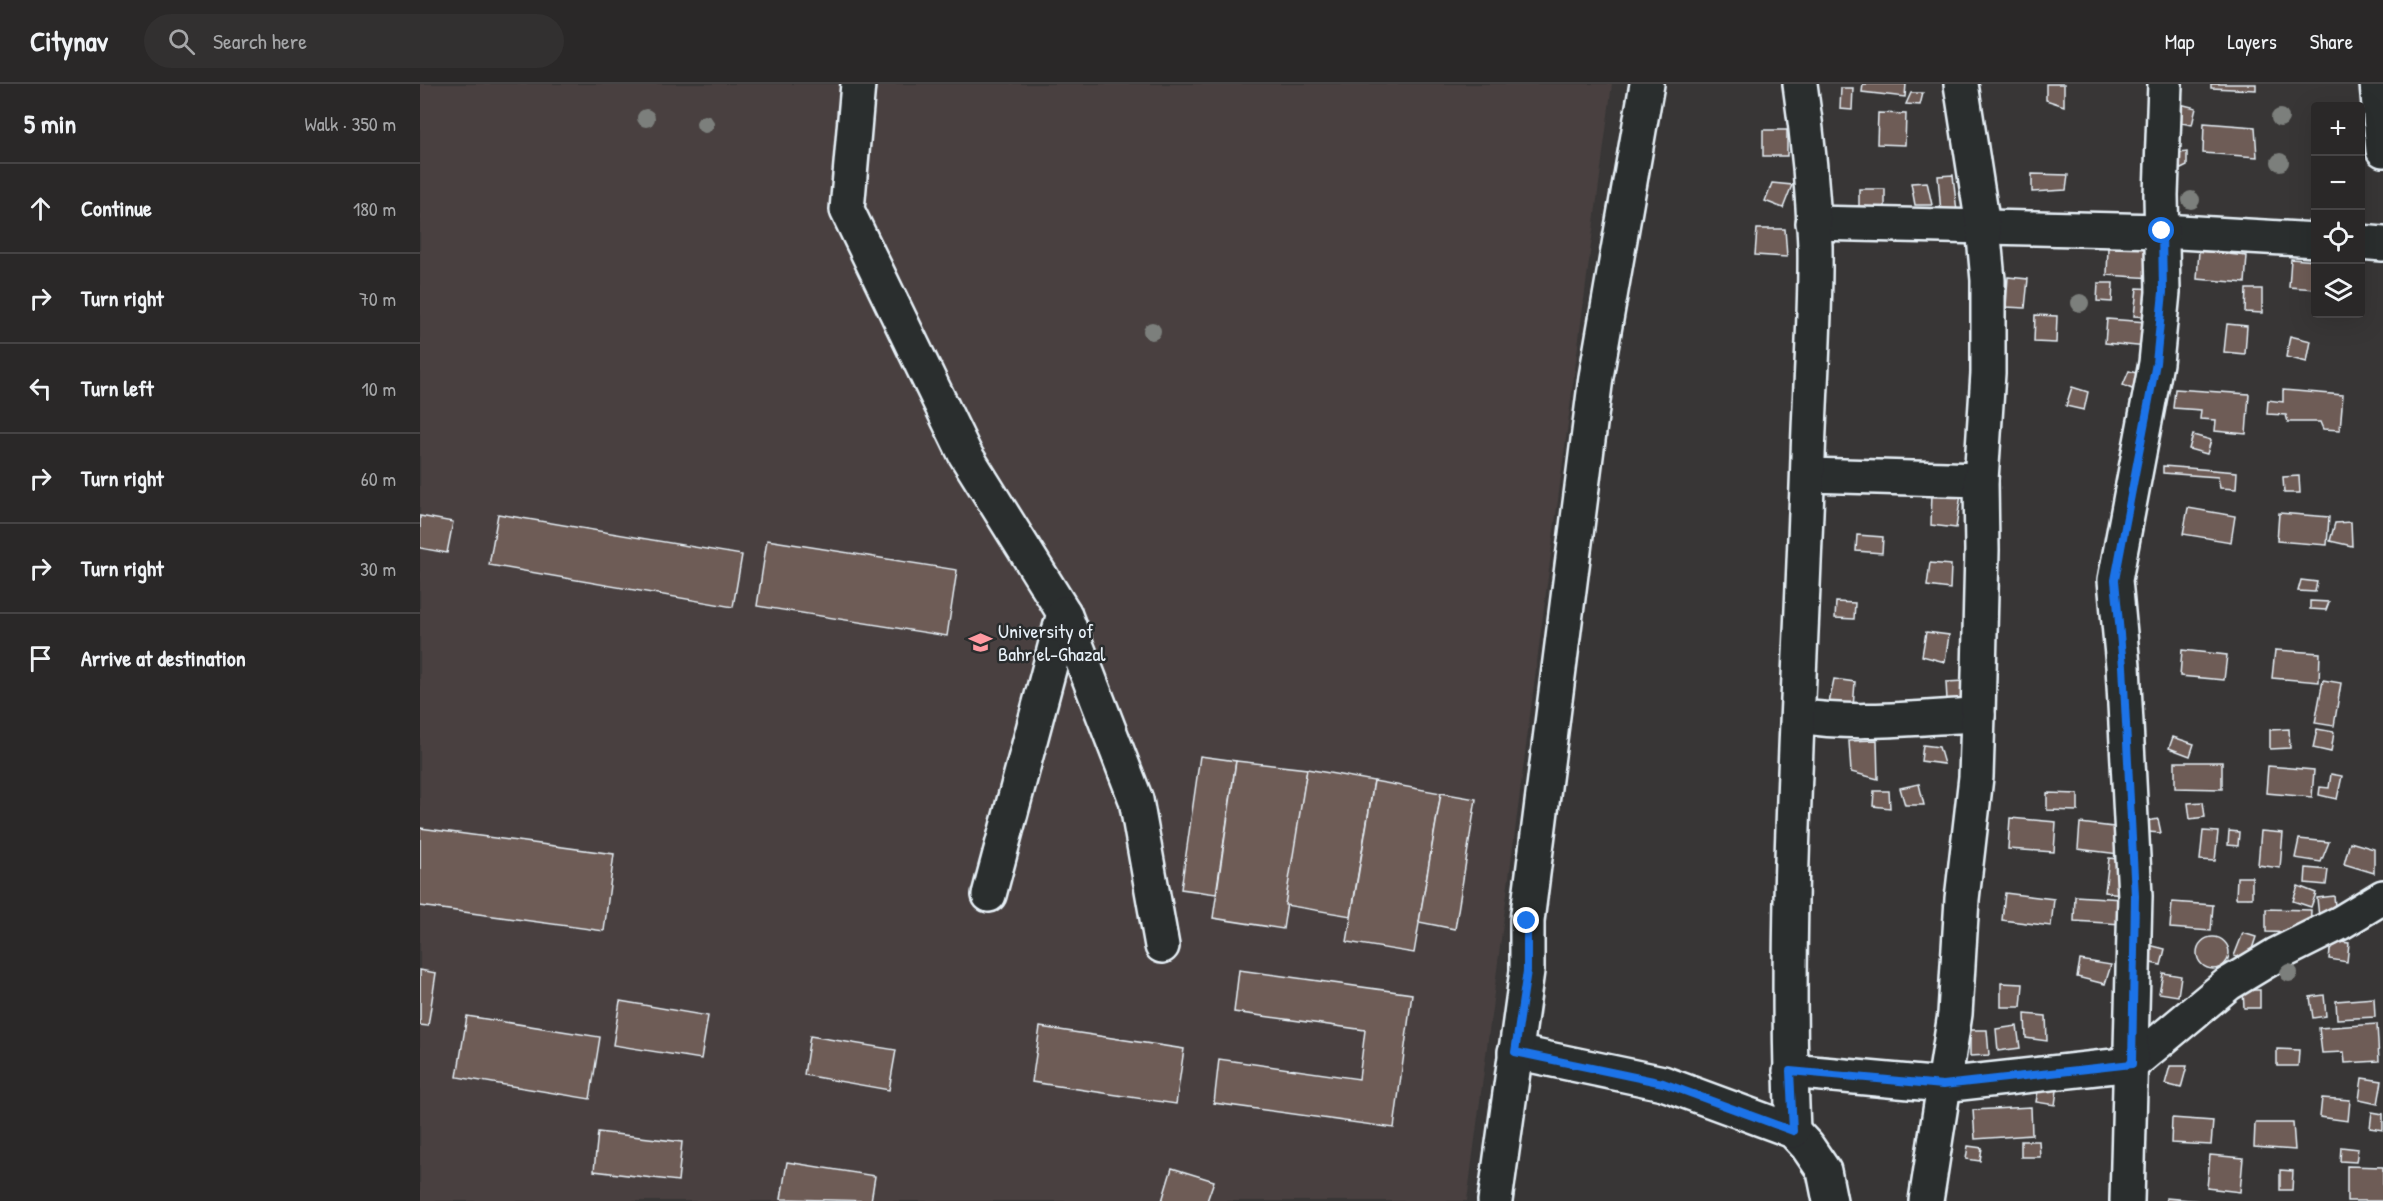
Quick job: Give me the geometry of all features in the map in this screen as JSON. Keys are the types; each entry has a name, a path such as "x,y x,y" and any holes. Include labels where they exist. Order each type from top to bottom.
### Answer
{"street":[{"path":"858,84 847,210 965,454 1064,613 1136,800 1162,946"},
{"path":"1495,1201 1527,971 1527,921 1596,376 1647,84"},
{"path":"1793,1131 1790,1071 1792,836 1799,716 1815,248 1810,151 1800,84"},
{"path":"1926,1201 1955,1014 1962,899 1976,777 1978,715 1982,550 1981,480 1988,373 1988,280 1983,226 1961,84"},
{"path":"2127,1201 2135,896 2123,666 2115,580 2156,363 2163,292 2165,84"},
{"path":"2377,84 2383,150"},
{"path":"1813,223 2162,231 2311,240"},
{"path":"2365,242 2383,244"},
{"path":"1808,475 1981,480"},
{"path":"989,895 1064,613"},
{"path":"1799,716 1816,719 1886,720 1978,715"},
{"path":"1790,1071 1943,1085 2132,1064 2228,984 2383,897"},
{"path":"1515,1052 1663,1083 1793,1131 1807,1146 1824,1171 1830,1201"}],"shaded area":[{"name":"University of Bahr el-Ghazal","path":"420,84 1612,84 1467,1201 420,1201"}],"building":[{"path":"1863,84 1906,84 1905,97 1862,92"},
{"path":"2046,84 2064,84 2064,106 2046,100"},
{"path":"2211,84 2256,84 2256,90 2211,88"},
{"path":"1841,88 1853,88 1852,110 1840,109"},
{"path":"1911,93 1923,93 1920,105 1906,104"},
{"path":"2180,104 2196,108 2192,125 2175,122"},
{"path":"1878,113 1906,114 1905,145 1877,144"},
{"path":"2204,123 2255,127 2257,157 2203,153"},
{"path":"1763,130 1787,130 1787,156 1763,156"},
{"path":"2187,152 2187,166 2173,173 2172,154"},
{"path":"2032,174 2068,175 2066,190 2032,192"},
{"path":"1953,175 1957,212 1941,213 1938,176"},
{"path":"1927,182 1932,205 1915,205 1911,183"},
{"path":"1772,183 1792,185 1783,208 1765,201"},
{"path":"1859,189 1885,189 1885,216 1859,216"},
{"path":"1757,229 1785,229 1787,257 1755,255"},
{"path":"2151,246 2153,278 2107,275 2108,247"},
{"path":"2199,251 2247,256 2245,283 2197,279"},
{"path":"2291,259 2311,261 2311,289 2289,287"},
{"path":"2008,277 2028,279 2025,308 2006,307"},
{"path":"2098,283 2113,283 2112,302 2097,301"},
{"path":"2137,288 2154,289 2151,317 2134,316"},
{"path":"2246,289 2262,289 2262,313 2245,312"},
{"path":"2035,315 2057,316 2056,343 2034,342"},
{"path":"2107,319 2147,322 2148,347 2105,343"},
{"path":"2227,324 2247,326 2245,354 2224,352"},
{"path":"2290,336 2311,341 2307,362 2286,357"},
{"path":"2129,371 2147,376 2141,393 2123,385"},
{"path":"2072,387 2088,392 2084,410 2066,406"},
{"path":"2175,389 2249,394 2246,434 2215,431 2216,420 2200,419 2201,410 2173,408"},
{"path":"2283,390 2343,395 2340,430 2323,429 2320,422 2288,422 2286,415 2267,414 2268,400 2283,402"},
{"path":"2193,435 2211,440 2207,454 2189,449"},
{"path":"2163,466 2237,472 2236,489 2220,488 2218,477 2163,473"},
{"path":"2299,476 2300,493 2284,493 2283,477"},
{"path":"1932,492 1961,494 1956,528 1931,525"},
{"path":"2188,508 2235,516 2231,542 2183,534"},
{"path":"2279,513 2329,517 2327,545 2277,541"},
{"path":"498,514 742,555 733,607 489,565"},
{"path":"420,516 453,522 447,553 420,548"},
{"path":"2351,522 2352,546 2330,541 2335,523"},
{"path":"1857,535 1883,537 1882,553 1856,551"},
{"path":"767,540 957,570 947,636 757,606"},
{"path":"1930,563 1951,565 1950,589 1927,586"},
{"path":"2301,580 2317,582 2315,592 2298,591"},
{"path":"2310,601 2329,602 2326,610 2310,609"},
{"path":"1836,602 1855,603 1854,619 1835,618"},
{"path":"1926,632 1949,635 1945,662 1922,656"},
{"path":"2182,650 2227,655 2224,680 2180,676"},
{"path":"2275,650 2320,653 2319,682 2272,678"},
{"path":"1834,679 1855,682 1853,708 1829,703"},
{"path":"2323,680 2341,683 2334,726 2315,723"},
{"path":"1964,681 1965,698 1947,700 1946,682"},
{"path":"2289,729 2290,748 2270,749 2270,730"},
{"path":"2317,729 2334,732 2331,752 2313,748"},
{"path":"2173,737 2194,744 2190,756 2169,748"},
{"path":"1877,740 1878,779 1851,772 1849,741"},
{"path":"1923,745 1939,747 1944,764 1921,761"},
{"path":"1200,756 1236,761 1216,894 1181,889"},
{"path":"1236,761 1307,769 1283,929 1213,918"},
{"path":"2175,762 2222,762 2222,789 2175,788"},
{"path":"2268,766 2314,770 2312,797 2266,793"},
{"path":"1307,769 1374,781 1351,916 1285,905"},
{"path":"2331,774 2342,776 2337,799 2319,795 2320,787 2329,788"},
{"path":"1374,781 1441,793 1414,953 1347,942"},
{"path":"1919,784 1924,805 1905,805 1900,788"},
{"path":"1874,791 1889,791 1890,808 1873,806"},
{"path":"1441,793 1476,799 1455,929 1419,922"},
{"path":"2047,793 2078,794 2078,811 2047,810"},
{"path":"2203,802 2205,817 2190,819 2188,803"},
{"path":"2010,818 2056,822 2054,852 2008,849"},
{"path":"2158,819 2161,833 2148,832 2146,821"},
{"path":"2080,823 2122,828 2119,854 2078,849"},
{"path":"420,828 614,854 604,931 420,906"},
{"path":"2203,831 2218,832 2215,861 2200,860"},
{"path":"2229,831 2239,832 2238,846 2228,845"},
{"path":"2261,831 2283,833 2280,868 2258,865"},
{"path":"2299,839 2329,842 2321,862 2295,858"},
{"path":"2350,842 2374,849 2374,873 2344,864"},
{"path":"2109,858 2126,860 2122,894 2105,892"},
{"path":"2306,868 2328,870 2326,885 2305,883"},
{"path":"2237,877 2252,877 2252,898 2236,898"},
{"path":"2298,886 2316,893 2311,907 2293,901"},
{"path":"2005,893 2054,899 2051,926 2002,920"},
{"path":"2075,896 2122,899 2122,924 2074,921"},
{"path":"2334,896 2336,915 2319,917 2317,898"},
{"path":"2172,902 2213,905 2211,931 2170,928"},
{"path":"2266,909 2311,910 2310,933 2266,932"},
{"path":"2243,933 2256,937 2248,961 2234,956"},
{"path":"2213,937 2224,942 2229,953 2224,964 2213,969 2202,964 2197,953 2202,942"},
{"path":"2331,941 2349,943 2347,962 2329,959"},
{"path":"2145,944 2165,949 2161,965 2141,961"},
{"path":"2080,960 2111,965 2105,984 2077,977"},
{"path":"420,970 436,973 428,1026 420,1025"},
{"path":"1239,970 1412,994 1394,1128 1214,1103 1219,1059 1359,1079 1365,1030 1234,1012"},
{"path":"2163,973 2181,976 2178,996 2159,993"},
{"path":"2001,983 2023,984 2021,1007 2001,1007"},
{"path":"2243,990 2260,990 2260,1008 2244,1008"},
{"path":"2324,995 2326,1016 2313,1018 2310,997"},
{"path":"2374,998 2375,1017 2337,1019 2336,1001"},
{"path":"620,1001 708,1016 701,1059 613,1045"},
{"path":"2025,1014 2046,1016 2047,1041 2026,1038"},
{"path":"467,1016 600,1037 590,1099 457,1077"},
{"path":"2377,1024 2379,1061 2345,1063 2344,1052 2322,1053 2319,1028"},
{"path":"2017,1026 2020,1048 1998,1051 1996,1029"},
{"path":"1040,1027 1184,1049 1176,1104 1032,1082"},
{"path":"1970,1030 1987,1030 1989,1055 1970,1056"},
{"path":"810,1036 896,1050 889,1090 804,1075"},
{"path":"2277,1049 2299,1050 2298,1066 2277,1066"},
{"path":"2170,1066 2187,1066 2181,1088 2165,1084"},
{"path":"2362,1078 2382,1081 2378,1104 2359,1100"},
{"path":"2040,1080 2058,1083 2055,1105 2036,1102"},
{"path":"2322,1098 2350,1100 2348,1121 2320,1117"},
{"path":"2031,1107 2032,1135 1975,1139 1973,1110"},
{"path":"2372,1112 2383,1114 2383,1130 2370,1128"},
{"path":"2172,1118 2213,1121 2211,1145 2171,1143"},
{"path":"2255,1123 2293,1123 2295,1150 2254,1147"},
{"path":"598,1132 682,1142 678,1181 594,1171"},
{"path":"2021,1141 2039,1141 2040,1157 2021,1157"},
{"path":"1968,1146 1982,1148 1980,1161 1966,1159"},
{"path":"2341,1147 2358,1149 2356,1162 2340,1161"},
{"path":"2210,1155 2243,1158 2240,1192 2207,1188"},
{"path":"787,1162 875,1176 871,1201 781,1199"},
{"path":"2347,1166 2383,1167 2383,1201 2347,1201"},
{"path":"1172,1168 1214,1181 1207,1201 1162,1201"},
{"path":"2280,1170 2293,1171 2292,1190 2280,1190"},
{"path":"2166,1198 2202,1201 2166,1201"}],"place":[{"name":"University of Bahr el-Ghazal","path":"980,642"}],"route":[{"path":"1527,921 1527,971 1515,1052 1663,1083 1793,1131 1790,1071 1943,1085 2132,1064 2135,896 2123,666 2115,580 2156,363 2163,292 2162,231"}]}
